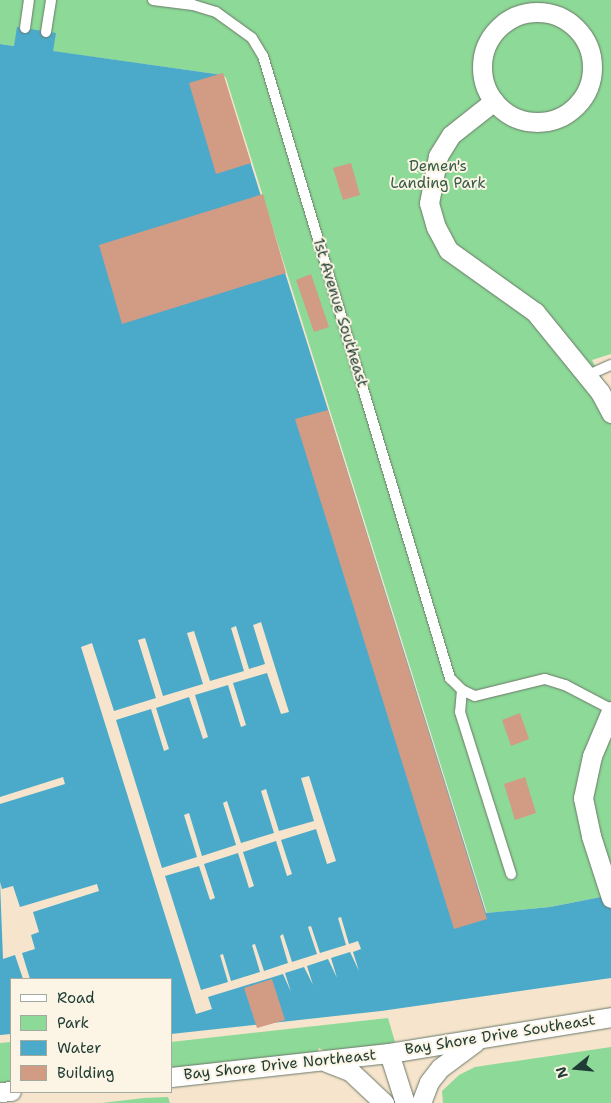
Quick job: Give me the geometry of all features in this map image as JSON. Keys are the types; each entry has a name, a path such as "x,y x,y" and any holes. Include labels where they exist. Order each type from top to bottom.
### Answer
{"street":[{"path":"528,12 554,14 575,27 589,49 592,74 582,98 574,107 564,115 539,122 514,117 494,101 487,91 482,66 483,53 495,30 516,15 528,12"},
{"path":"494,101 451,135 438,156 429,202 436,227 448,250 535,312 600,392 611,413"},
{"path":"610,894 584,798 592,756 611,710"},
{"name":"Bay Shore Drive Southeast","path":"390,1053 611,1017"},
{"path":"421,1103 429,1082 440,1068 481,1038"},
{"path":"390,1053 405,1103"},
{"name":"Bay Shore Drive Northeast","path":"172,1077 390,1053"},
{"path":"323,1060 350,1071 383,1102"}],"lane":[{"path":"25,28 28,0"},
{"path":"46,32 51,0"},
{"name":"1st Avenue Southeast","path":"153,0 193,5 216,12 252,38 262,56 450,678 462,690"},
{"path":"586,376 611,365"},
{"path":"510,874 460,712 462,690 475,696 490,694 545,679 611,710"}],"green space":[{"name":"Demen's Landing Park","path":"0,0 611,0 611,354 592,360 611,395 611,895 550,907 487,913 226,78 223,75 0,44"},
{"path":"388,1018 395,1042 325,1051 319,1048 317,1052 172,1068 172,1042"},
{"path":"10,1042 10,1082 0,1083 0,1043"},
{"path":"611,1047 611,1103 443,1103 442,1091 459,1075 475,1067"},
{"path":"168,1097 170,1103 102,1103 144,1098"}],"water":[{"path":"17,27 56,33 53,51 223,75 486,913 550,907 611,895 611,978 381,1011 172,1034 172,978 10,978 10,1034 0,1035 0,44 14,46"}],"pier":[{"path":"261,622 289,712 281,714 267,673 233,683 246,725 241,727 228,685 195,695 208,737 203,739 189,697 156,708 169,749 164,751 151,709 116,720 162,868 197,857 184,815 189,813 202,856 236,845 223,803 227,801 241,843 274,833 261,791 266,789 279,831 314,821 301,778 309,776 336,861 327,864 316,829 281,840 292,874 287,876 276,841 243,852 254,886 249,888 238,853 204,864 215,898 210,900 199,866 165,876 201,990 228,982 220,955 223,954 231,981 260,972 252,945 255,944 264,971 288,963 280,936 283,934 292,962 317,954 308,927 311,926 320,953 346,945 338,918 341,917 349,944 358,941 361,949 353,952 359,971 350,952 331,958 337,978 328,959 307,966 313,985 304,967 285,973 291,992 283,974 208,997 212,1009 196,1014 81,647 92,643 114,711 156,698 138,640 145,638 163,696 203,684 187,633 194,631 210,681 244,671 231,628 236,626 249,669 265,664 253,625"},
{"path":"63,777 65,784 0,804 0,797"},
{"path":"0,882 2,889 13,886 20,907 97,884 99,891 33,912 39,932 31,935 35,949 22,953 30,978 23,978 15,955 3,959"}],"building":[{"path":"223,73 251,163 216,174 189,83"},
{"path":"351,163 360,195 343,200 333,168"},
{"path":"263,194 286,273 122,324 99,245"},
{"path":"311,274 329,327 314,332 296,280"},
{"path":"328,410 487,919 454,929 295,419"},
{"path":"520,713 529,739 511,746 502,720"},
{"path":"525,777 536,813 515,820 504,784"},
{"path":"272,979 285,1020 257,1028 244,988"}]}
